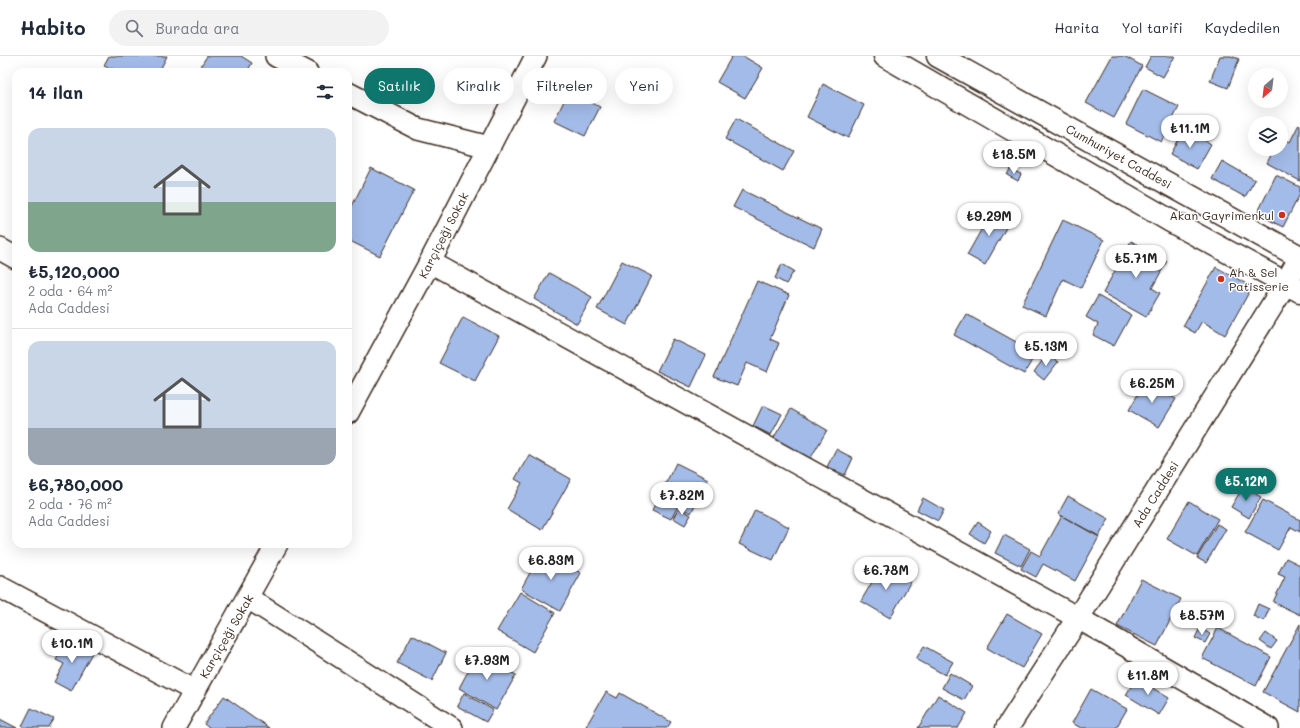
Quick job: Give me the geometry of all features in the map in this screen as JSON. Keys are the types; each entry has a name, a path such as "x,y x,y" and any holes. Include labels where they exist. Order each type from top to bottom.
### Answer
{"main road":[{"path":"885,56 1169,220 1293,287"},
{"name":"Cumhuriyet Caddesi","path":"938,56 1300,257"},
{"name":"Ada Caddesi","path":"1006,728 1293,287 1300,257"}],"street":[{"path":"276,56 299,68"},
{"name":"Karçiçeği Sokak","path":"352,405 430,262 536,56"},
{"path":"352,95 418,129 489,147"},
{"path":"0,248 12,256"},
{"path":"430,262 1078,618 1268,728"},
{"name":"Karçiçeği Sokak","path":"174,728 275,548"},
{"path":"0,588 195,691"},
{"path":"248,598 452,728"}],"building":[{"path":"109,56 167,56 161,68 110,68 104,65"},
{"path":"207,56 241,56 252,63 249,68 200,68"},
{"path":"732,56 743,56 763,68 745,98 717,82"},
{"path":"1112,56 1124,56 1142,66 1114,118 1086,103"},
{"path":"1151,56 1175,56 1163,77 1145,67"},
{"path":"1220,56 1231,56 1239,59 1228,88 1210,81"},
{"path":"823,84 864,105 848,138 807,117"},
{"path":"1143,89 1179,107 1161,142 1126,124"},
{"path":"562,104 594,104 600,107 585,136 554,121"},
{"path":"736,119 794,151 783,171 725,139"},
{"path":"1299,124 1300,181 1267,163 1270,156 1288,156 1288,141 1290,142"},
{"path":"1184,128 1211,144 1197,169 1170,154"},
{"path":"1222,161 1255,180 1245,197 1212,179"},
{"path":"371,168 414,190 380,256 352,242 352,206"},
{"path":"1010,169 1021,174 1018,181 1007,175"},
{"path":"1276,175 1300,187 1300,194 1283,227 1257,214"},
{"path":"742,190 822,229 814,247 733,207"},
{"path":"993,209 1011,219 985,265 967,255"},
{"path":"1063,220 1104,240 1081,288 1063,279 1046,316 1022,305"},
{"path":"1131,241 1167,261 1152,288 1160,293 1146,317 1103,293"},
{"path":"622,261 652,276 627,325 597,309"},
{"path":"782,264 794,271 786,284 775,278"},
{"path":"1216,267 1252,287 1225,335 1202,321 1195,333 1183,326"},
{"path":"549,273 592,297 577,324 534,299"},
{"path":"757,281 789,295 770,339 779,343 767,372 747,363 737,386 714,377"},
{"path":"1098,296 1131,315 1114,346 1093,335 1098,324 1086,317"},
{"path":"966,314 1036,353 1024,374 954,335"},
{"path":"463,317 499,336 475,381 439,363"},
{"path":"673,339 706,355 691,387 657,371"},
{"path":"1047,354 1058,362 1044,380 1034,372"},
{"path":"1145,382 1176,399 1159,427 1129,410"},
{"path":"763,405 782,414 771,435 753,426"},
{"path":"791,409 827,430 809,461 773,439"},
{"path":"836,449 853,458 845,475 827,467"},
{"path":"529,455 571,479 542,530 507,509 522,483 515,479"},
{"path":"676,463 708,479 691,513 678,506 671,519 652,510"},
{"path":"1243,487 1261,497 1249,518 1231,507"},
{"path":"1068,496 1109,519 1099,536 1058,514"},
{"path":"923,498 944,510 938,521 917,510"},
{"path":"1263,500 1300,520 1300,532 1291,527 1278,550 1245,532"},
{"path":"1189,501 1218,519 1197,556 1167,539"},
{"path":"679,508 691,515 685,525 673,518"},
{"path":"755,510 789,527 773,560 739,544"},
{"path":"1062,516 1099,537 1075,581 1043,564 1036,577 1021,569 1031,551 1040,556"},
{"path":"978,522 991,531 984,543 970,534"},
{"path":"1217,524 1226,529 1206,563 1197,558"},
{"path":"1004,535 1030,549 1021,566 995,553"},
{"path":"542,551 581,573 560,611 521,589"},
{"path":"1286,558 1300,565 1300,615 1273,602 1285,577 1278,574"},
{"path":"882,565 911,581 890,618 861,601"},
{"path":"1141,579 1181,599 1157,646 1117,626"},
{"path":"520,592 555,613 533,652 497,631"},
{"path":"1258,604 1269,609 1264,621 1253,616"},
{"path":"1007,614 1042,634 1022,668 987,648"},
{"path":"1300,624 1300,712 1263,692"},
{"path":"1200,628 1210,634 1205,643 1195,638"},
{"path":"1218,628 1271,657 1256,686 1202,658"},
{"path":"1266,633 1277,641 1271,649 1260,641"},
{"path":"412,635 446,653 432,681 397,663"},
{"path":"68,639 92,653 71,691 54,682 64,664 56,660"},
{"path":"924,646 953,662 945,675 916,659"},
{"path":"478,653 516,675 496,710 459,688"},
{"path":"950,673 972,686 964,700 942,688"},
{"path":"1136,678 1169,698 1159,715 1126,695"},
{"path":"1091,689 1127,709 1116,728 1081,728 1072,723"},
{"path":"606,692 617,698 620,693 671,722 667,728 585,728"},
{"path":"464,693 493,710 486,722 457,706"},
{"path":"938,695 967,713 958,728 918,728"},
{"path":"224,696 269,728 209,728 204,724"},
{"path":"31,708 54,719 49,728 26,728 22,726"},
{"path":"0,719 17,728 0,728"}],"place":[{"name":"Akan Gayrimenkul","path":"1282,215"},
{"name":"Ah & Sel Patisserie","path":"1221,279"}]}
